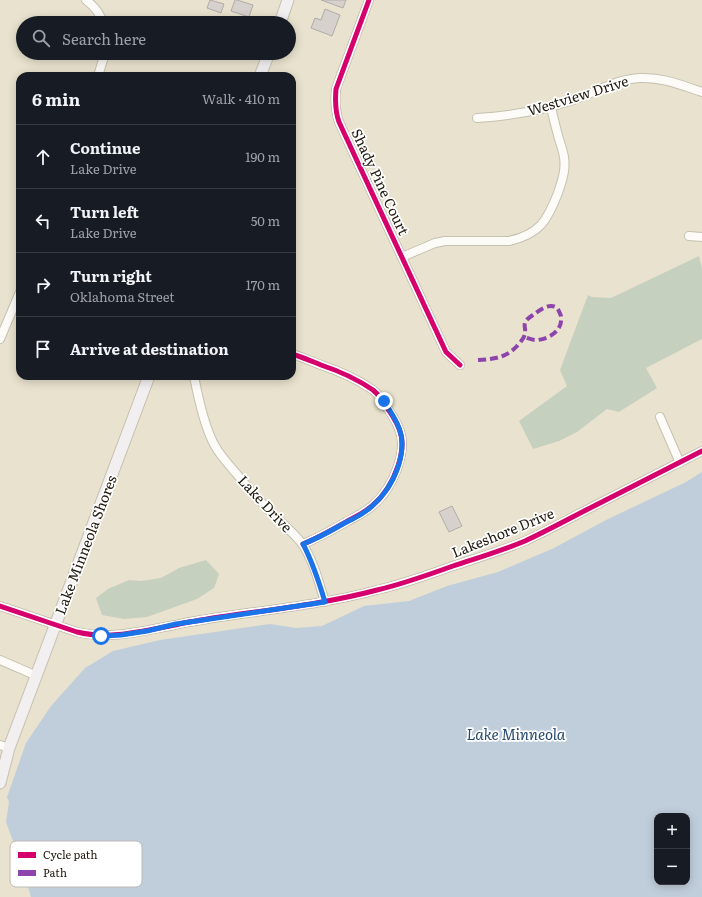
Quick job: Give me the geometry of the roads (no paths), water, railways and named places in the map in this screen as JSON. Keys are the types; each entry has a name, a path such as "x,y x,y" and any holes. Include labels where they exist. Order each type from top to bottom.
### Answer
{"main road":[{"path":"282,16 288,0"},
{"path":"262,72 266,60"},
{"name":"Lake Minneola Shores","path":"0,783 5,746 37,676 148,380"}],"street":[{"path":"86,0 94,7 100,16"},
{"name":"Shady Pine Court","path":"369,0 336,90 336,111 339,122 446,352 460,365"},
{"path":"99,72 103,60"},
{"name":"Westview Drive","path":"477,118 498,117 551,107 571,101 615,83 638,78 664,80 702,92"},
{"path":"402,257 435,243 445,241 509,241 519,239 537,229 551,211 565,167 564,156 551,107"},
{"path":"688,236 702,238"},
{"path":"0,339 16,301"},
{"path":"296,355 333,369 374,391 384,401 396,421 402,440 401,458 397,470 382,496 373,506 357,517 303,544"},
{"name":"Lake Drive","path":"195,380 198,398 214,445 221,456 248,487 303,544 309,555 325,602"},
{"path":"660,417 680,463"},
{"name":"Lakeshore Drive","path":"325,602 408,582 498,551 539,534 702,451"},
{"path":"0,606 56,626 89,635 101,636 121,635 176,624 325,602"},
{"path":"0,660 37,676"}],"water":[{"name":"Lake Minneola","path":"702,472 702,897 31,897 28,887 142,887 142,841 13,841 6,822 9,802 7,797 26,743 51,706 85,668 113,651 160,640 270,624 296,628 322,626 364,606 409,601 447,586 498,572 554,548 606,520 686,482"}]}
